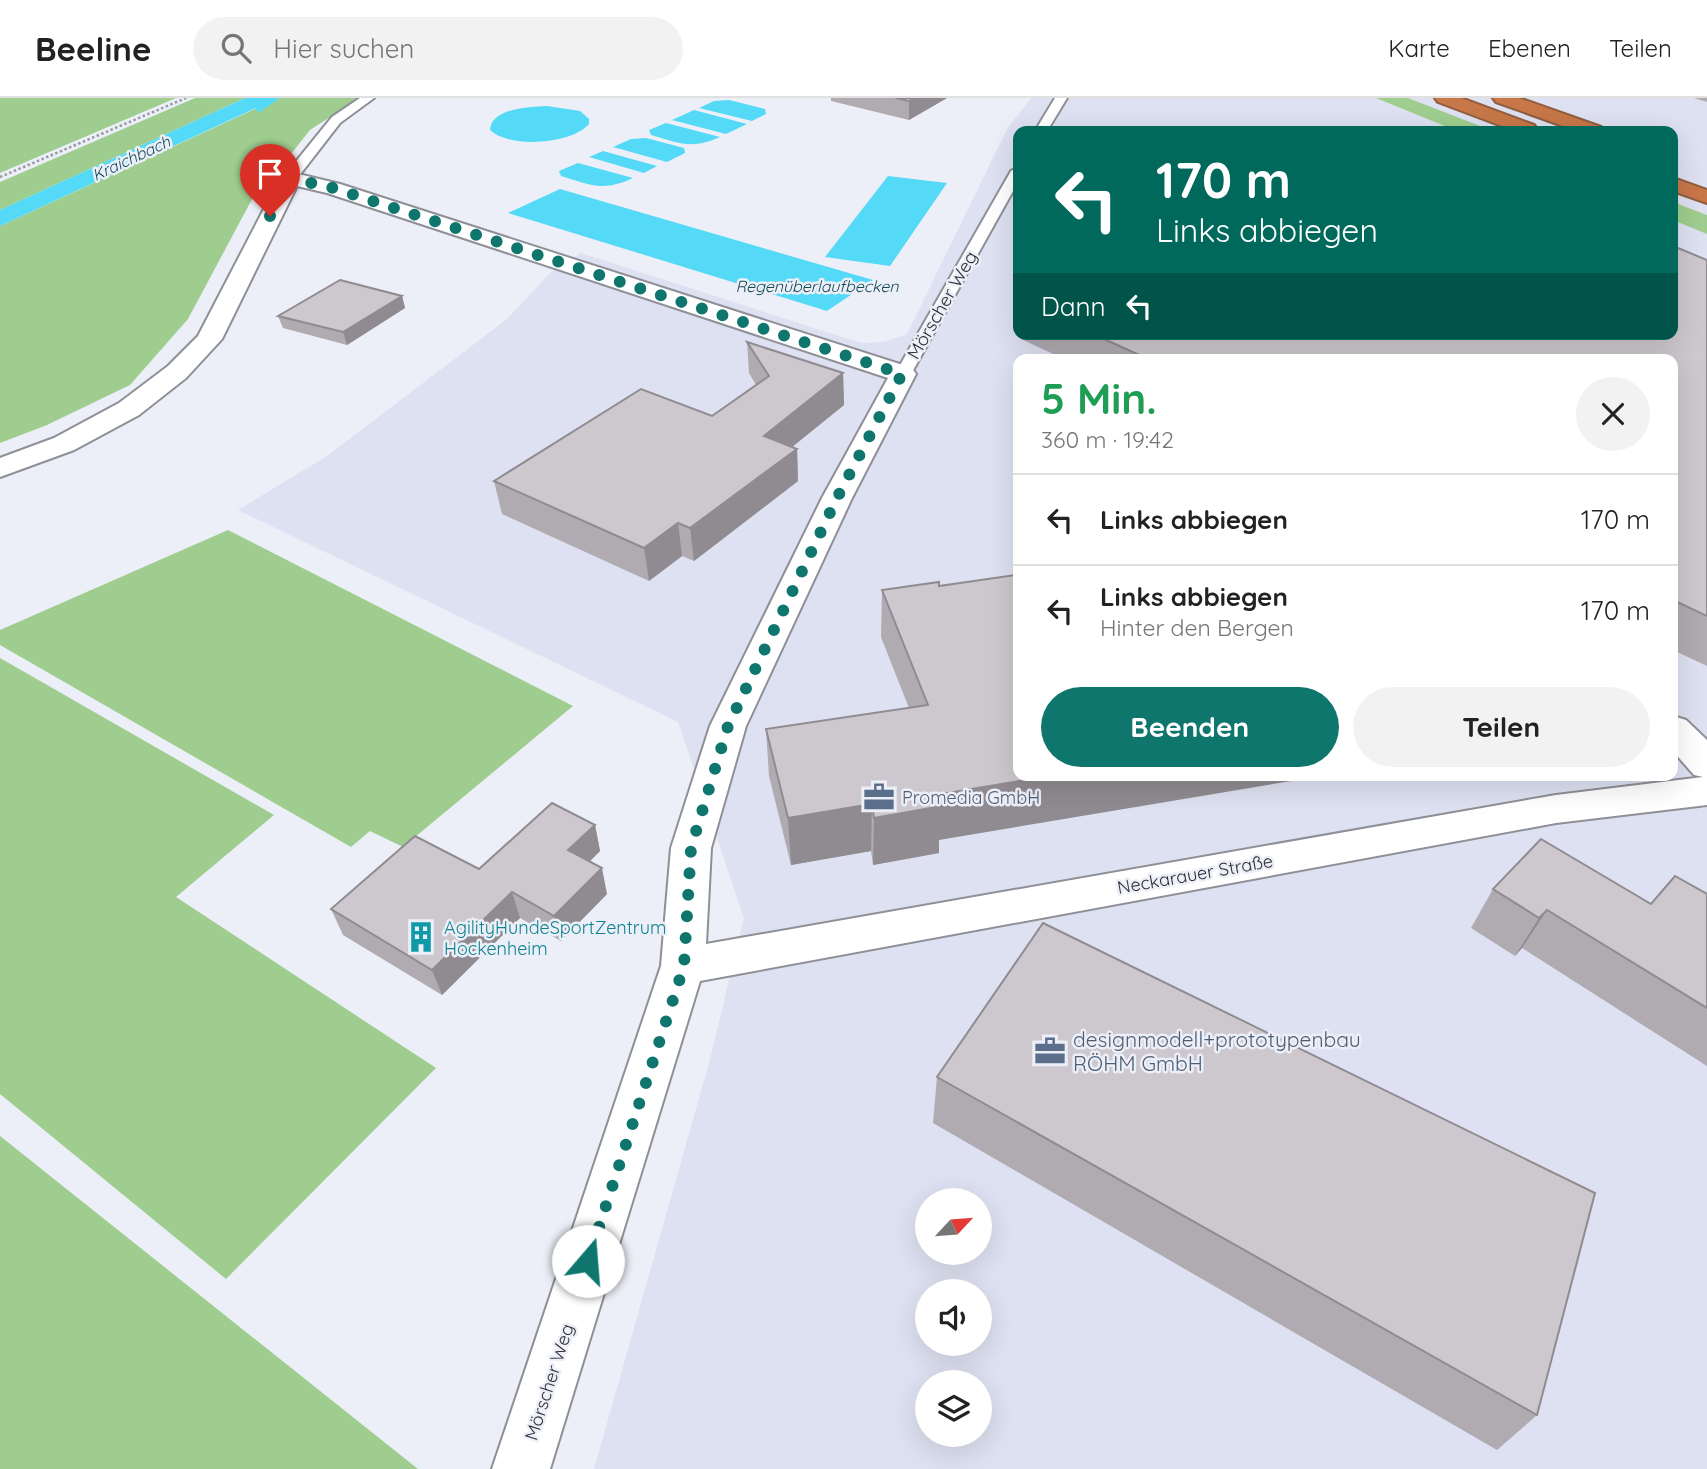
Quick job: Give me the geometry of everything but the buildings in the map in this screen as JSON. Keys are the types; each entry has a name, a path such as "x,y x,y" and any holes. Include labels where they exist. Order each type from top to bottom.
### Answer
{"highway":[{"path":"1444,98 1519,126"},
{"path":"1502,98 1580,126"},
{"path":"1678,186 1707,197"}],"street":[{"path":"0,468 64,444 129,408 177,372 209,339 290,178 333,188 902,374"},
{"name":"Mörscher Weg","path":"521,1469 684,966 691,848 728,726 837,498 902,374"},
{"path":"1678,734 1707,765"},
{"name":"Neckarauer Straße","path":"684,966 1556,808 1707,791"}],"lane":[{"path":"290,178 337,120 368,98"},
{"path":"1044,126 1061,98"},
{"name":"Mörscher Weg","path":"902,374 1013,180"}],"path":[{"path":"0,177 186,98"}],"shaded area":[{"path":"1031,98 1707,98 1707,1469 594,1469 709,1063 744,918 678,722 238,510 327,456 507,319 551,272 581,253 861,343 884,342 907,334 1007,129"}],"green space":[{"path":"0,98 176,98 0,173"},
{"path":"195,98 245,98 0,210 0,182"},
{"path":"280,98 359,98 310,130 283,164 266,173 188,319 130,385 47,425 0,443 0,226 257,108 258,112"},
{"path":"1376,98 1408,98 1480,126 1445,126"},
{"path":"1678,204 1707,215 1707,234 1678,222"},
{"path":"228,530 573,706 403,847 370,831 351,847 0,645 0,630"},
{"path":"0,658 274,815 176,897 436,1068 226,1279 0,1094"},
{"path":"0,1136 418,1469 0,1469"}],"water":[{"name":"Kraichbach","path":"245,98 280,98 258,113 256,108 0,226 0,210"},
{"path":"729,100 765,109 766,114 752,121 699,108 714,101"},
{"path":"547,106 580,111 589,119 589,124 569,136 541,142 512,140 490,130 492,123 504,113"},
{"path":"694,110 747,124 726,134 672,120"},
{"path":"666,123 720,137 693,144 678,143 651,135 649,130"},
{"path":"646,138 684,148 685,153 667,162 613,147 631,139"},
{"path":"603,151 657,166 644,173 589,157"},
{"path":"578,163 633,178 613,185 597,186 561,176 559,171"},
{"name":"Regenüberlaufbecken","path":"888,176 947,183 890,266 825,257"},
{"name":"Regenüberlaufbecken","path":"560,189 873,280 827,311 508,213"}],"place":[{"name":"Promedia GmbH","path":"879,797"},
{"name":"AgilityHundeSportZentrum Hockenheim","path":"421,937"},
{"name":"designmodell+prototypenbau RÖHM GmbH","path":"1050,1051"}],"route":[{"path":"270,216 290,178 333,188 902,374 837,498 728,726 691,848 684,966 588,1261"}]}
